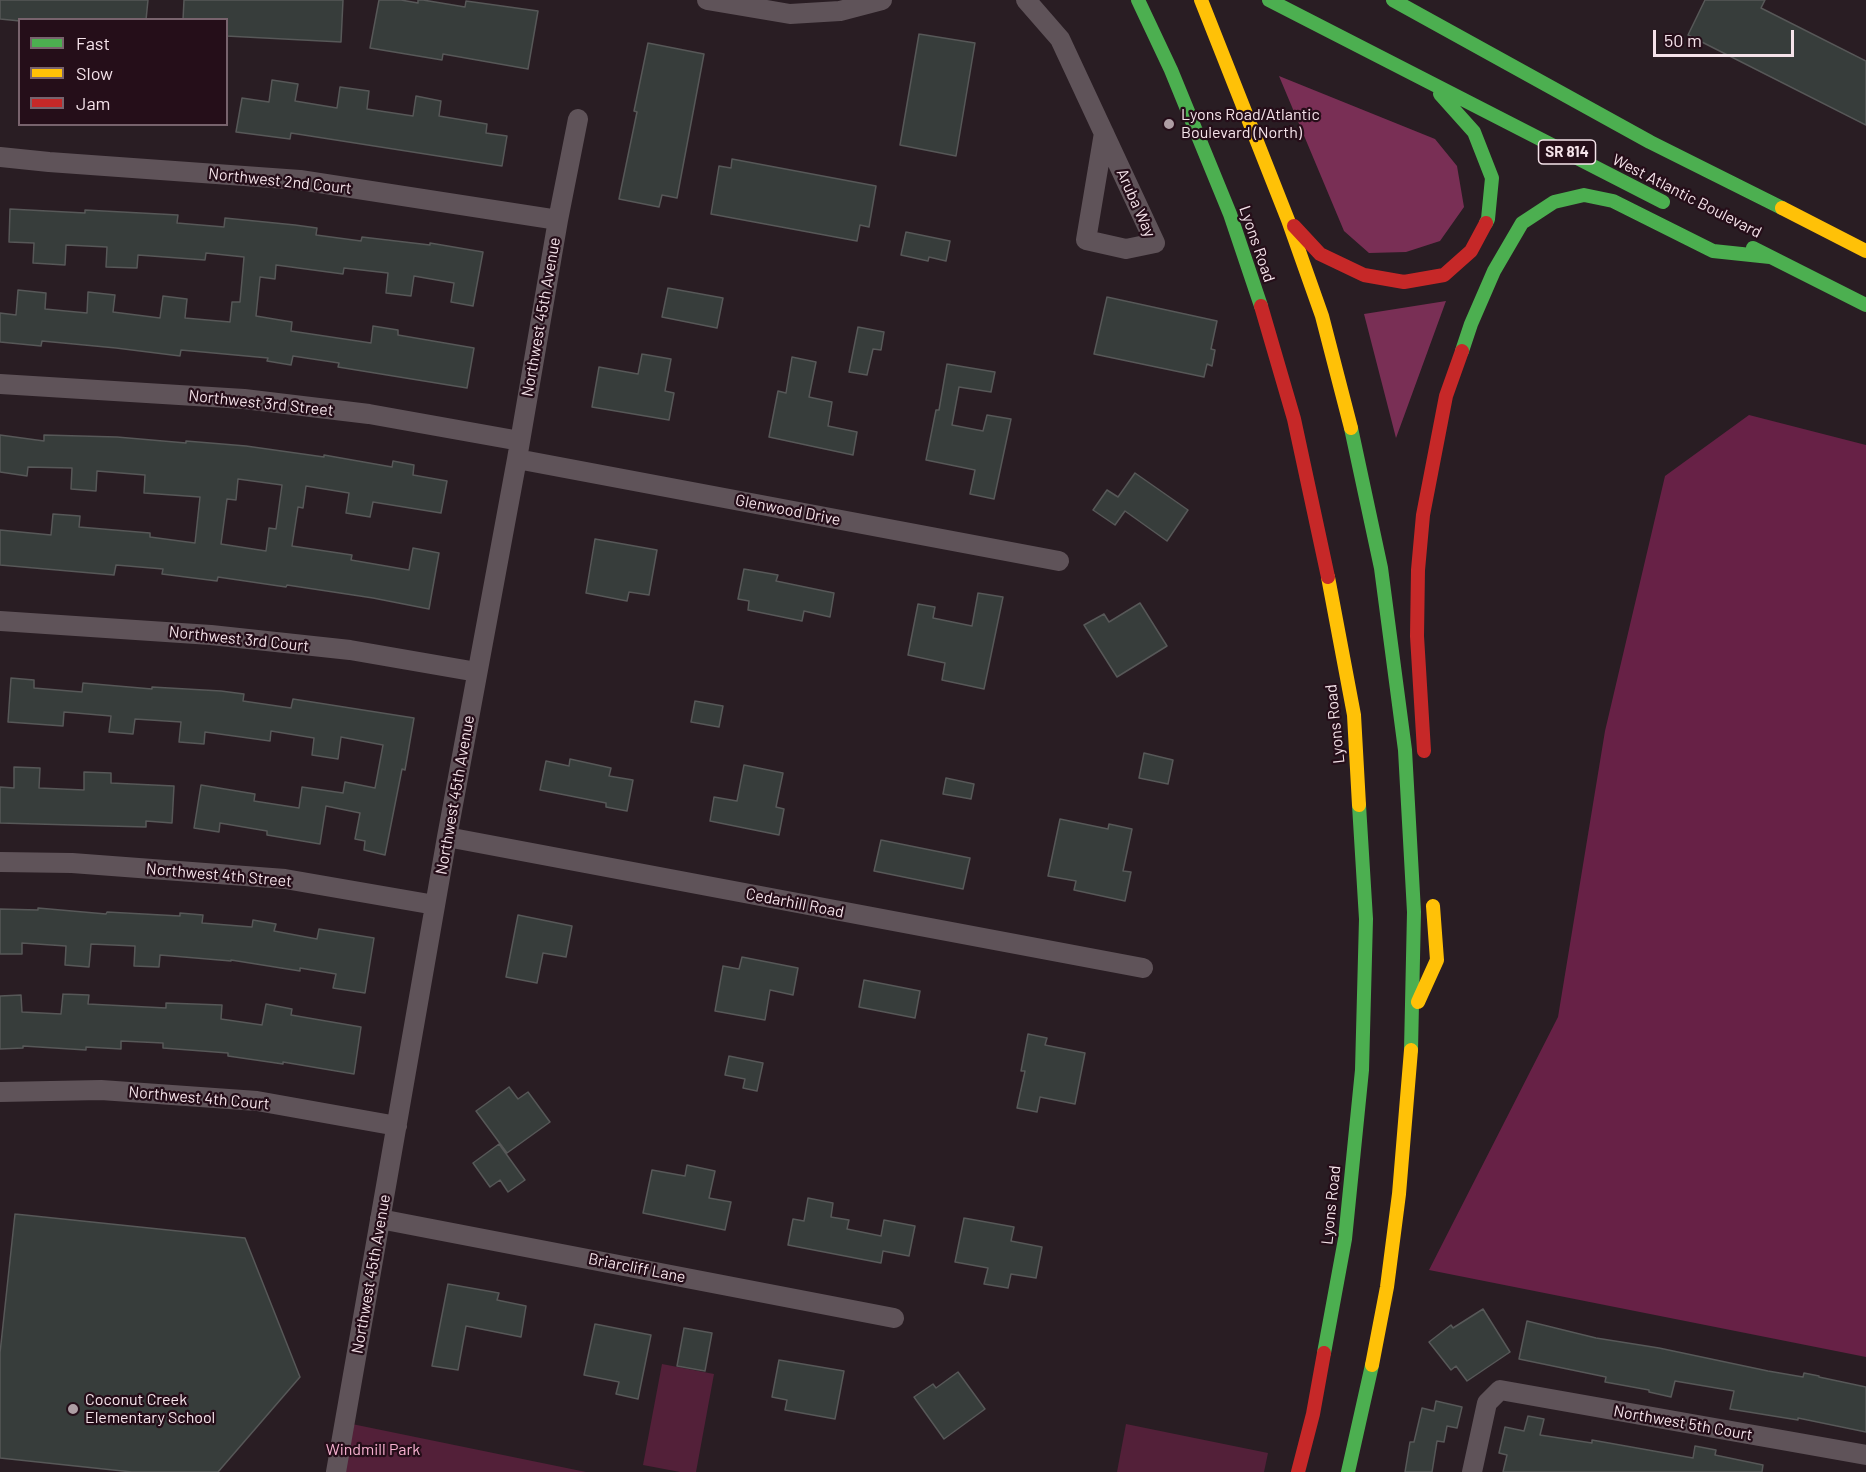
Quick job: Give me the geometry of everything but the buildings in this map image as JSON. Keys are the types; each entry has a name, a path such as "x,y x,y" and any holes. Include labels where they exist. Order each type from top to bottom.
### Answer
{"main road":[{"name":"Lyons Road","path":"1138,0 1171,70 1230,214 1263,312 1294,419 1328,570 1354,715 1366,919 1362,1070 1345,1239 1313,1414 1298,1472"},
{"path":"1201,0 1288,220 1322,316 1348,415 1381,568 1405,750 1414,912 1413,1014 1399,1194 1387,1287 1374,1359 1348,1472"},
{"name":"West Atlantic Boulevard","path":"1269,0 1676,209"},
{"name":"West Atlantic Boulevard","path":"1394,0 1650,142 1866,251"},
{"path":"1288,220 1320,254 1364,274 1404,282 1444,274 1471,251 1488,219 1492,178 1474,132 1427,80"},
{"path":"1425,763 1417,636 1422,514 1446,396 1471,324 1490,282 1522,223 1554,202 1584,195 1613,201 1713,251 1770,257"},
{"name":"West Atlantic Boulevard","path":"1738,241 1866,305"},
{"path":"1413,1014 1437,960 1432,890"}],"street":[{"path":"707,0 790,15 840,11 882,0"},
{"name":"Aruba Way","path":"1026,0 1060,39 1104,133 1150,233 1155,243 1126,249 1086,240 1104,133"},
{"name":"Northwest 45th Avenue","path":"336,1472 447,837 578,119"},
{"name":"Northwest 2nd Court","path":"0,157 300,180 558,220"},
{"name":"Northwest 3rd Street","path":"0,384 244,399 369,414 519,450"},
{"name":"Glenwood Drive","path":"519,450 1059,561"},
{"name":"Northwest 3rd Court","path":"0,621 211,634 350,650 477,672"},
{"name":"Cedarhill Road","path":"447,837 1143,968"},
{"name":"Northwest 4th Street","path":"0,862 72,863 285,879 435,905"},
{"name":"Northwest 4th Court","path":"0,1092 101,1090 257,1101 397,1126"},
{"name":"Briarcliff Lane","path":"380,1219 894,1318"},
{"name":"Northwest 5th Court","path":"1472,1472 1487,1403 1500,1390 1866,1455"}],"green space":[{"path":"662,1364 714,1374 696,1472 680,1472 643,1465"},
{"name":"Windmill Park","path":"352,1424 586,1472 344,1472"},
{"path":"1126,1424 1268,1453 1264,1472 1117,1472"}],"shaded area":[{"path":"1279,76 1435,139 1457,166 1464,207 1440,241 1406,252 1369,253 1344,231"},
{"path":"1446,301 1396,438 1364,314"},
{"path":"1749,415 1866,445 1866,1357 1429,1270 1558,1017 1605,731 1665,476"}],"traffic: fast":[{"path":"1138,0 1171,70 1230,214 1261,306"},
{"path":"1269,0 1663,202"},
{"path":"1393,0 1650,142 1782,208"},
{"path":"1440,94 1474,132 1492,178 1486,223"},
{"path":"1462,351 1494,271 1522,223 1554,202 1584,195 1613,201 1713,251 1770,257"},
{"path":"1753,248 1866,305"},
{"path":"1351,428 1381,568 1405,750 1414,912 1411,1050"},
{"path":"1324,1353 1345,1239 1362,1070 1366,919 1359,805"},
{"path":"1348,1472 1372,1365"}],"traffic: slow":[{"path":"1201,0 1288,220 1322,316 1351,428"},
{"path":"1782,208 1866,251"},
{"path":"1328,577 1354,715 1359,805"},
{"path":"1418,1002 1437,960 1433,906"},
{"path":"1372,1365 1387,1287 1399,1194 1411,1050"}],"traffic: jam":[{"path":"1294,226 1320,254 1364,275 1404,282 1444,275 1471,251 1486,223"},
{"path":"1261,306 1294,419 1328,577"},
{"path":"1424,751 1417,636 1418,570 1423,515 1446,396 1462,351"},
{"path":"1298,1472 1313,1414 1324,1353"}],"place":[{"name":"Lyons Road/Atlantic Boulevard (North)","path":"1169,124"},
{"name":"Coconut Creek Elementary School","path":"73,1409"}]}
